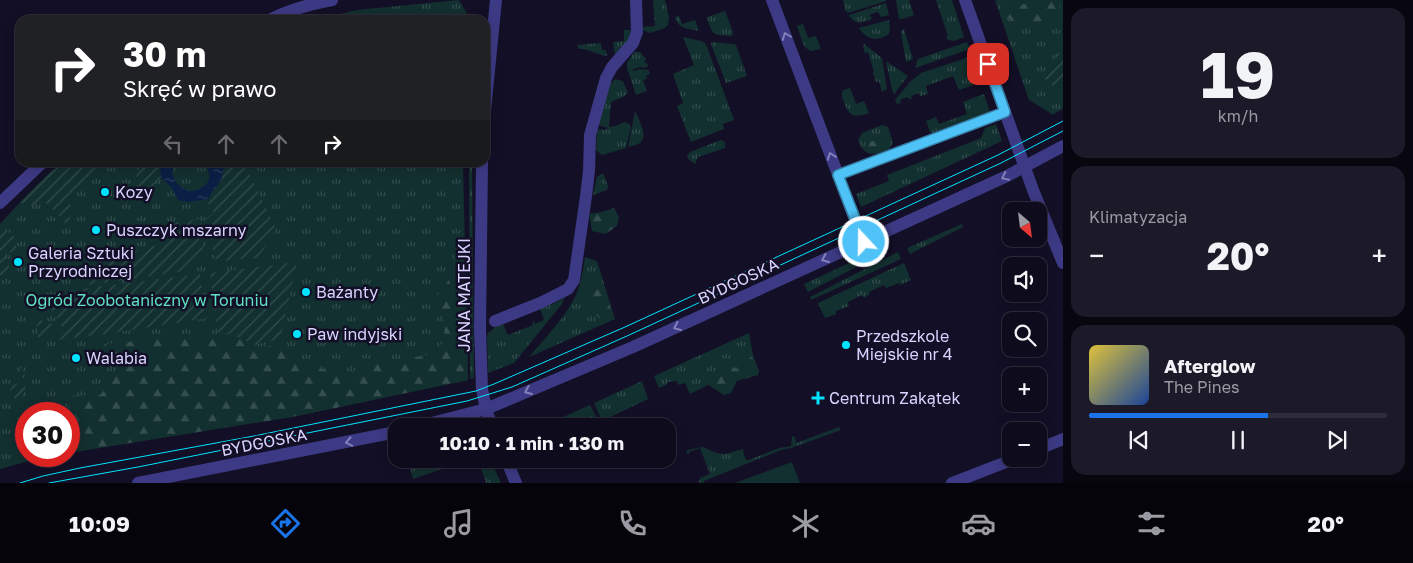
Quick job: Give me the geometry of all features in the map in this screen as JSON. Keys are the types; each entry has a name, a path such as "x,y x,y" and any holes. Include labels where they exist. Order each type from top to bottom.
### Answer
{"street":[{"path":"279,15 302,4 332,0"},
{"path":"490,60 496,0"},
{"path":"495,321 540,303 568,289 574,280 586,196 591,130 606,78 612,67 633,43 635,38 637,29 636,0"},
{"path":"772,0 864,242"},
{"path":"965,0 1024,167 1063,263"},
{"path":"838,175 1005,112"},
{"name":"BYDGOSKA","path":"451,418 486,409 633,347 1007,176 1063,146"},
{"path":"0,203 38,167"},
{"name":"JANA MATEJKI","path":"482,167 480,329 482,389 489,418"},
{"name":"BYDGOSKA","path":"138,483 388,434"},
{"path":"1047,446 1063,439"},
{"path":"952,483 1002,464"},
{"path":"510,468 516,483"}],"green space":[{"path":"459,0 468,15 336,15 357,10"},
{"path":"653,0 665,0 669,18 668,25 665,28 650,33 643,30 642,27 655,26"},
{"path":"843,0 886,1 848,13 845,10"},
{"path":"896,0 909,0 914,15 899,19"},
{"path":"936,0 952,0 964,37 954,41 948,40"},
{"path":"995,0 1063,0 1063,109 1052,115 1029,100"},
{"path":"1030,0 1041,0 1039,5 1048,6 1053,0 1062,0 1054,21 1050,26 1011,21 1002,10 1015,5 1028,4"},
{"path":"886,3 889,15 881,17 878,12 870,15 872,19 863,22 854,21 849,16 849,15"},
{"path":"725,11 733,32 732,36 714,33 707,17"},
{"path":"679,16 682,24 695,20 699,31 681,26 675,17"},
{"path":"889,20 889,34 885,37 877,39 869,37 859,28"},
{"path":"803,24 808,38 816,36 821,49 811,51 803,44 797,26"},
{"path":"904,29 913,59 906,62 901,33"},
{"path":"624,30 631,30 629,39 615,55 613,42 624,41"},
{"path":"683,37 706,44 734,120 723,124 724,129 691,142 677,106 683,103 673,74 694,65"},
{"path":"967,42 970,49 915,68 918,59"},
{"path":"601,43 602,50 606,50 607,56 579,49 577,45"},
{"path":"711,43 736,45 747,76 726,83 712,47"},
{"path":"864,44 882,58 887,89 882,92 879,81 876,82 868,52 865,53"},
{"path":"634,52 640,52 646,59 644,62 648,66 632,70 648,70 650,74 646,76 647,79 643,80 647,91 636,95 627,68 627,63"},
{"path":"1059,53 1063,56 1063,83 1058,90 1041,76"},
{"path":"972,56 982,82 959,90 953,76 926,86 928,94 920,96 919,93 911,96 912,99 908,97 900,100 901,103 897,104 895,100 911,81 921,73"},
{"path":"886,61 908,76 894,94 892,90"},
{"path":"615,79 623,81 628,93 611,102 609,127 624,122 631,127 626,148 602,155 596,150 597,129 605,130 608,128 598,125 610,84"},
{"path":"850,88 856,104 864,101 869,113 856,116 848,111 842,95 843,90"},
{"path":"984,94 990,112 932,133 930,132 926,121 936,117 939,124 967,114 963,102"},
{"path":"635,111 642,127 643,136 640,143 628,147"},
{"path":"996,124 1002,141 861,207 856,194 889,181 887,175 981,138 985,128"},
{"path":"882,125 888,127 893,142 889,150 870,154 864,150 858,140 862,133"},
{"path":"721,140 725,142 725,148 698,157 695,164 688,159 687,156 690,152"},
{"path":"887,140 891,143 888,148 881,151 873,153 866,150 864,146 871,141"},
{"path":"58,167 106,167 76,189 69,199 71,214 67,227 63,219 45,202 30,206 20,202"},
{"name":"Ogród Zoobotaniczny w Toruniu","path":"60,167 463,167 468,380 292,417 243,423 80,450 80,402 15,402 15,465 0,469 0,224 39,184"},
{"path":"139,167 160,167 161,177 149,190 150,193 137,191 135,182"},
{"path":"224,167 246,167 276,229 258,258 221,261 215,258 206,219 214,212 210,208 207,199 221,178"},
{"path":"469,167 472,167 474,378 470,379"},
{"path":"603,173 608,186 607,190 593,195 597,177"},
{"path":"614,208 619,217 617,226 605,234 592,231 589,214"},
{"path":"200,219 203,256 185,271 88,285 87,266 157,245 164,240 166,224"},
{"path":"962,224 963,227 910,254 907,248"},
{"path":"0,229 13,234 17,250 5,254 11,272 0,275"},
{"path":"875,251 878,256 808,292 804,284"},
{"path":"898,252 901,259 811,300 810,297"},
{"path":"585,257 597,261 615,319 529,357 554,328 576,295 583,272"},
{"path":"465,259 468,380 292,417 80,451 80,402 69,402 69,396 100,395 120,372 104,344 229,333 259,347 284,344 302,361 325,370 349,372 384,362 434,354 445,339 443,310 431,303"},
{"path":"297,262 280,340 267,341 255,345 229,333 218,334 210,273"},
{"path":"904,263 911,280 886,288 884,285 869,292 870,294 864,298 862,295 848,302 849,306 825,318 818,303"},
{"path":"200,274 207,318 47,341 63,329 44,296 80,289"},
{"path":"599,283 605,290 611,314 609,318 603,321 590,310 582,292 589,285"},
{"path":"565,296 562,304 514,363 488,373 487,335 495,327 503,324 508,335 533,325 532,322 534,321 535,324 544,320 540,309 557,302"},
{"path":"40,320 52,325 51,330 45,336 38,338 37,321"},
{"path":"749,333 753,355 738,369 690,394 685,383 678,385 677,381 668,382 659,388 654,376"},
{"path":"753,355 759,371 758,375 737,381 731,393 724,395 707,384 721,371 730,366 738,369"},
{"path":"22,366 26,385 24,393 17,402 10,392 12,385 19,383 23,378 19,368"},
{"path":"642,381 648,399 608,418 601,418 594,403"},
{"path":"590,405 597,418 561,418"},
{"path":"839,427 841,430 781,450 704,481 704,483 699,483 700,478 710,474 700,448 689,452 689,454 686,452 702,447 725,454 743,449 746,460 749,460 779,448 791,446 792,436 795,437 796,443"},
{"path":"792,462 800,483 735,483"},
{"path":"410,468 445,468 413,479"},
{"path":"481,468 494,468 501,483 486,483"}],"water":[{"path":"175,167 172,172 176,182 181,187 191,191 203,187 208,182 209,173 207,167 224,167 224,169 221,180 211,193 209,199 188,202 178,200 172,188 161,177 160,168"}],"tram line":[{"path":"20,483 80,468 254,436 476,391 625,327 998,155 1063,121"},
{"path":"49,483 467,401 512,387 627,336 1001,163 1063,131"}],"place":[{"name":"Kozy","path":"105,192"},
{"name":"Puszczyk mszarny","path":"96,230"},
{"name":"Galeria Sztuki Przyrodniczej","path":"18,262"},
{"name":"Bażanty","path":"306,292"},
{"name":"Paw indyjski","path":"297,334"},
{"name":"Przedszkole Miejskie nr 4","path":"846,345"},
{"name":"Walabia","path":"76,358"},
{"name":"Centrum Zakątek","path":"818,398"}],"route":[{"path":"864,242 838,175 1005,112 988,64"}]}
